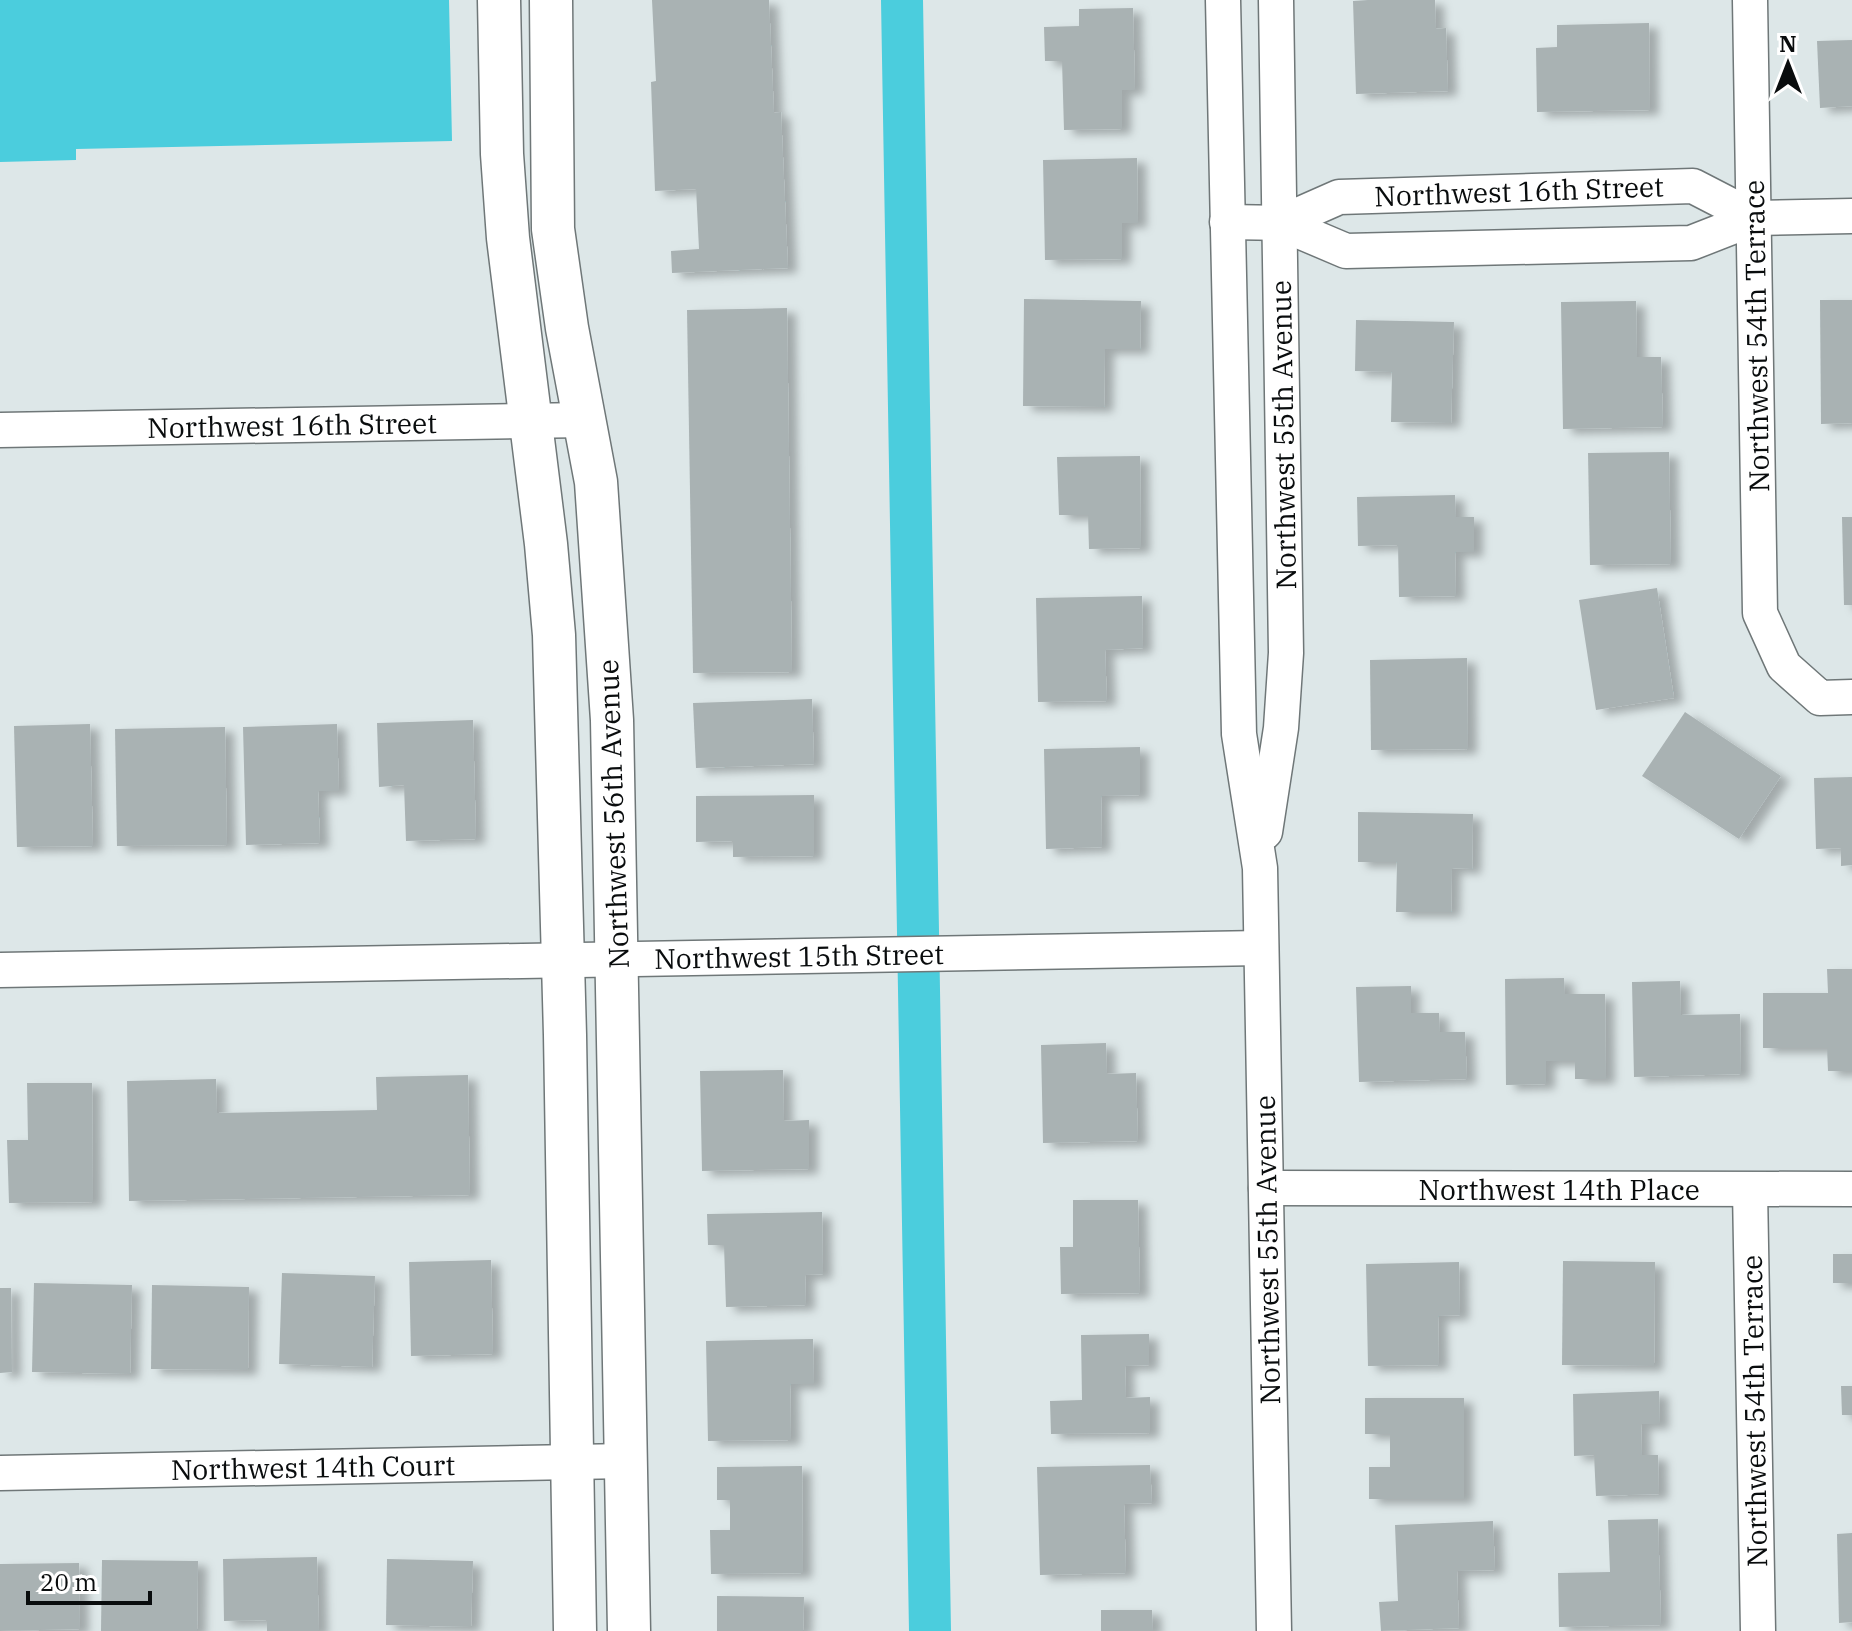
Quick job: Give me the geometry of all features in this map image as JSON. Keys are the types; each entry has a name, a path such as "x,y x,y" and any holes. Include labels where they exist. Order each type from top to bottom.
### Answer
{"street":[{"name":"Northwest 56th Avenue","path":"499,0 502,154 508,238 546,544 554,635 575,1631"},
{"name":"Northwest 56th Avenue","path":"551,0 553,229 567,328 596,482 608,657 617,959 629,1631"},
{"name":"Northwest 55th Avenue","path":"1223,0 1239,734 1260,868 1274,1631"},
{"name":"Northwest 55th Avenue","path":"1260,868 1281,728 1286,653 1276,0"},
{"name":"Northwest 54th Terrace","path":"1750,0 1760,613 1784,666 1820,698 1852,697"},
{"name":"Northwest 16th Street","path":"1280,223 1339,197 1693,186 1755,218"},
{"name":"Northwest 16th Street","path":"1227,222 1280,223 1346,251 1691,243 1755,218 1852,216"},
{"name":"Northwest 16th Street","path":"0,430 584,420"},
{"name":"Northwest 15th Street","path":"0,970 1261,948"},
{"name":"Northwest 14th Place","path":"1266,1188 1852,1189"},
{"name":"Northwest 54th Terrace","path":"1750,1190 1758,1631"},
{"name":"Northwest 14th Court","path":"0,1473 626,1461"}],"water":[{"path":"0,0 449,0 452,141 76,149 76,160 0,162"}],"building":[{"path":"652,0 769,0 774,113 781,112 788,268 672,273 671,251 699,249 696,189 655,191 651,82 656,81"},
{"path":"1435,0 1436,29 1446,28 1448,91 1356,94 1353,1"},
{"path":"1133,8 1135,90 1122,90 1122,129 1064,130 1062,61 1045,61 1044,27 1079,26 1079,9"},
{"path":"1649,23 1650,110 1537,112 1536,48 1557,47 1557,25"},
{"path":"1852,40 1852,106 1820,108 1817,41"},
{"path":"1137,158 1138,223 1122,223 1122,259 1045,260 1043,160"},
{"path":"1024,299 1141,301 1140,349 1105,349 1104,407 1023,406"},
{"path":"1820,300 1852,300 1852,423 1821,424"},
{"path":"1636,301 1637,357 1661,357 1663,427 1563,429 1561,302"},
{"path":"787,308 792,672 693,673 687,310"},
{"path":"1356,320 1454,322 1451,423 1391,422 1392,372 1355,371"},
{"path":"1669,452 1671,564 1590,565 1588,453"},
{"path":"1140,456 1141,548 1089,549 1088,515 1059,515 1057,457"},
{"path":"1455,495 1456,517 1474,517 1474,552 1455,552 1456,596 1399,597 1398,545 1358,546 1357,497"},
{"path":"1842,517 1852,517 1852,605 1844,605"},
{"path":"1657,588 1674,698 1596,710 1579,600"},
{"path":"1142,596 1143,648 1105,650 1107,701 1038,702 1036,598"},
{"path":"1467,658 1468,749 1371,750 1370,660"},
{"path":"812,699 814,764 696,768 693,703"},
{"path":"1685,712 1781,776 1739,839 1642,776"},
{"path":"473,720 476,839 406,841 404,785 379,787 377,723"},
{"path":"90,724 93,846 17,847 14,726"},
{"path":"337,724 339,791 318,791 320,843 246,845 243,727"},
{"path":"225,727 227,845 117,846 115,729"},
{"path":"1140,747 1140,795 1101,796 1102,847 1046,849 1044,749"},
{"path":"1852,777 1852,865 1841,866 1841,848 1816,849 1814,778"},
{"path":"814,795 814,856 733,857 733,841 696,842 696,796"},
{"path":"1358,812 1473,814 1472,869 1452,868 1451,912 1396,912 1397,862 1358,862"},
{"path":"1827,969 1852,969 1852,1071 1828,1071 1827,1048 1763,1048 1763,993 1828,993"},
{"path":"1564,978 1565,994 1605,994 1606,1079 1575,1079 1575,1061 1546,1061 1546,1084 1506,1085 1505,979"},
{"path":"1680,981 1681,1015 1740,1014 1741,1074 1634,1077 1632,982"},
{"path":"1411,986 1411,1013 1439,1013 1440,1032 1465,1032 1467,1079 1359,1082 1356,987"},
{"path":"1106,1043 1107,1074 1136,1073 1138,1141 1043,1143 1041,1045"},
{"path":"783,1070 784,1121 809,1120 809,1169 702,1171 700,1071"},
{"path":"468,1075 470,1195 129,1201 127,1081 216,1079 217,1113 377,1110 376,1077"},
{"path":"27,1083 92,1083 93,1202 9,1203 7,1140 28,1140"},
{"path":"1073,1200 1138,1200 1140,1293 1061,1294 1060,1247 1073,1247"},
{"path":"822,1212 823,1274 805,1275 806,1305 726,1307 724,1245 708,1245 707,1214"},
{"path":"1833,1254 1852,1254 1852,1283 1833,1283"},
{"path":"491,1260 493,1354 411,1356 409,1262"},
{"path":"1563,1261 1655,1262 1654,1366 1562,1365"},
{"path":"1459,1262 1460,1315 1438,1316 1439,1365 1368,1366 1366,1264"},
{"path":"282,1273 375,1276 372,1367 279,1364"},
{"path":"34,1283 132,1285 130,1374 32,1372"},
{"path":"152,1285 249,1287 248,1370 151,1369"},
{"path":"0,1288 11,1288 12,1372 0,1373"},
{"path":"1149,1334 1149,1365 1125,1366 1126,1398 1150,1397 1150,1433 1051,1434 1050,1401 1082,1400 1081,1335"},
{"path":"813,1339 814,1384 790,1384 791,1440 708,1441 706,1341"},
{"path":"1841,1386 1852,1386 1852,1415 1842,1415"},
{"path":"1659,1391 1660,1424 1641,1424 1642,1455 1658,1455 1659,1494 1596,1496 1594,1455 1574,1456 1573,1394"},
{"path":"1365,1398 1464,1398 1464,1499 1369,1499 1369,1467 1390,1467 1390,1434 1365,1434"},
{"path":"1150,1465 1152,1503 1124,1504 1126,1573 1040,1575 1037,1467"},
{"path":"802,1466 803,1573 711,1574 710,1530 730,1530 730,1500 717,1500 717,1467"},
{"path":"1658,1519 1661,1625 1559,1627 1558,1573 1610,1572 1608,1520"},
{"path":"1493,1521 1495,1570 1457,1571 1459,1628 1381,1631 1379,1602 1398,1601 1395,1525"},
{"path":"1852,1533 1852,1622 1839,1623 1837,1534"},
{"path":"317,1557 319,1631 267,1631 267,1620 224,1621 223,1559"},
{"path":"387,1559 473,1561 471,1627 386,1625"},
{"path":"102,1560 198,1561 197,1631 101,1631"},
{"path":"79,1563 80,1629 0,1631 0,1564"},
{"path":"717,1596 804,1597 803,1631 717,1631"},
{"path":"1101,1610 1152,1610 1153,1631 1101,1631"}],"waterway":[{"path":"902,0 930,1631"}]}
